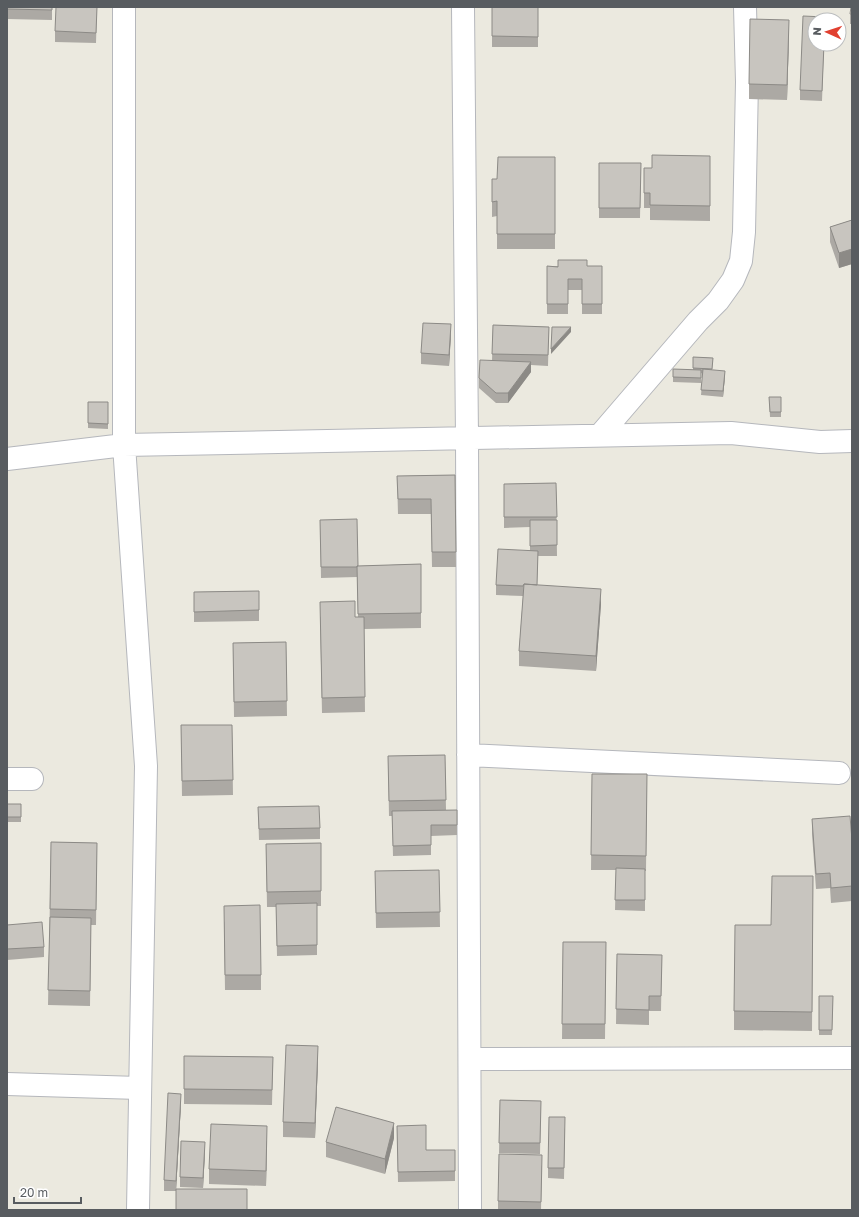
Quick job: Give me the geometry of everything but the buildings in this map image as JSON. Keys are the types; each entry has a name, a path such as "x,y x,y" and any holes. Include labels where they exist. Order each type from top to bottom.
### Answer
{"street":[{"path":"124,7 124,445 146,766 138,1210"},
{"path":"463,7 467,438 470,1210"},
{"path":"600,435 698,321 718,301 733,280 741,261 744,232 747,82 745,7"},
{"path":"7,459 124,445 731,433 820,442 852,441"},
{"path":"468,755 839,773"},
{"path":"7,779 32,779"},
{"path":"470,1059 852,1058"},
{"path":"7,1084 139,1088"}]}
